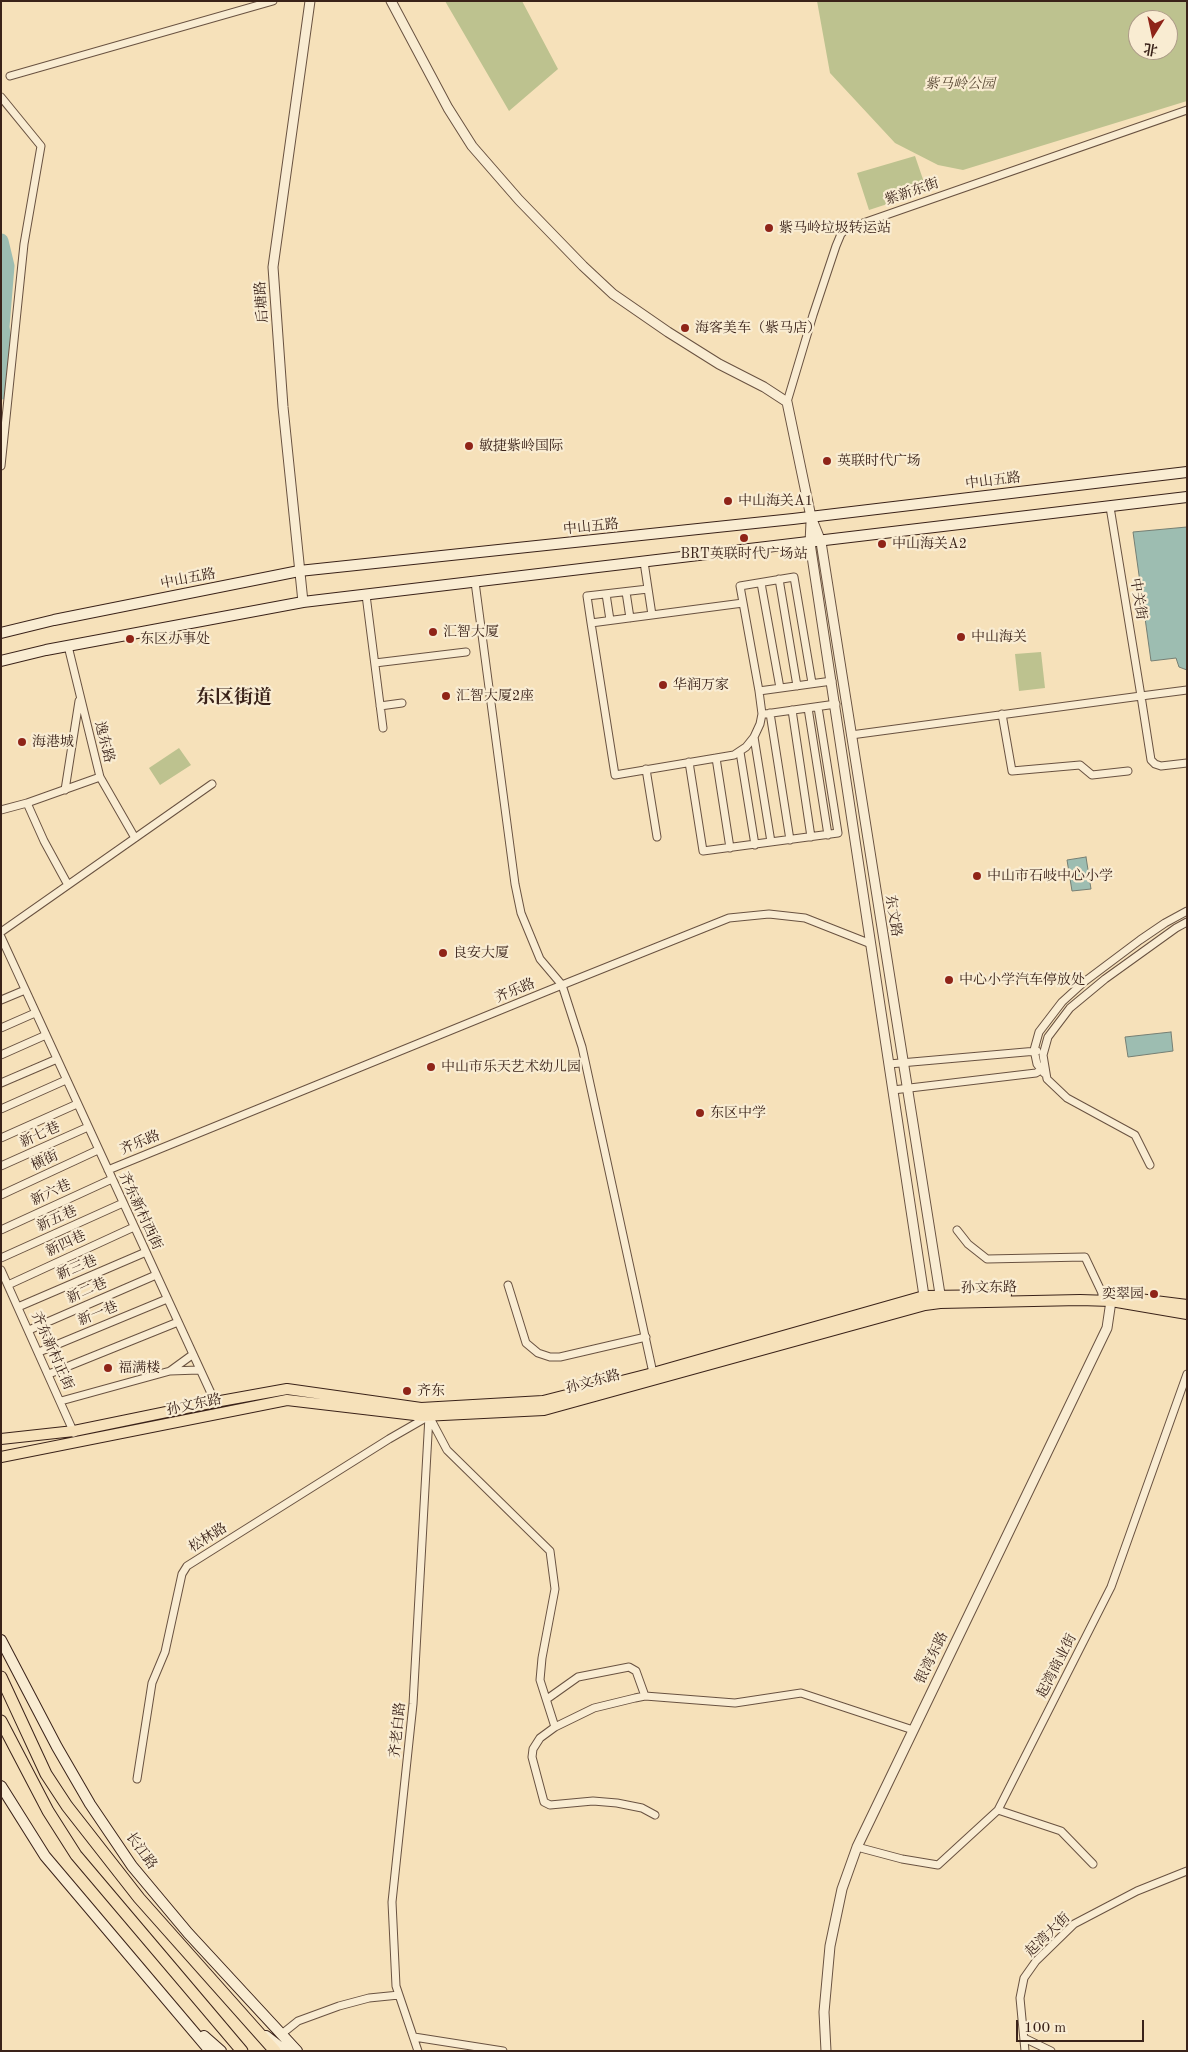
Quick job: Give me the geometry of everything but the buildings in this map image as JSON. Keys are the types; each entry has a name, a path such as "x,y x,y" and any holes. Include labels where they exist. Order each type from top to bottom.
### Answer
{"highway":[{"path":"1,1677 46,1774 67,1806 139,1898 275,2051"},
{"path":"1,1721 48,1811 76,1855 242,2051"}],"main road":[{"name":"中山五路","path":"1,633 54,620 299,571 811,517 1187,472"},
{"path":"1,661 68,646 303,602 1187,497"},
{"name":"孙文东路","path":"1,1439 74,1431 287,1389 429,1412 543,1401 653,1373 924,1296 940,1294 1107,1298 1187,1305"},
{"name":"孙文东路","path":"1,1457 287,1400 429,1412 544,1410 925,1305 940,1303 1107,1298 1187,1314"},
{"name":"长江路","path":"1,1640 86,1796 132,1866 188,1932 297,2051"},
{"path":"1,1786 46,1856 183,2016 210,2051"},
{"path":"183,2016 221,2051"},
{"path":"255,2027 285,2051"}],"street":[{"path":"10,76 273,1"},
{"name":"后塘路","path":"303,602 283,407 273,267 310,1"},
{"path":"391,1 448,108 472,146 519,200 584,266 613,294 668,332 719,364 764,387 787,402 816,542"},
{"path":"1,97 41,146 24,244 1,466"},
{"name":"紫新东街","path":"787,402 836,246 841,234 846,229 1187,110"},
{"name":"中关街","path":"1110,506 1151,760 1161,766 1187,763"},
{"name":"东文路","path":"816,542 832,681 924,1296"},
{"name":"东文路","path":"816,542 851,735 940,1294"},
{"path":"644,562 652,615"},
{"path":"790,840 766,714 759,691 740,586 794,577 812,684"},
{"path":"779,579 797,686"},
{"path":"476,582 515,884 522,913 540,959 562,985 582,1047 653,1373"},
{"path":"761,582 780,688"},
{"path":"648,589 587,596 615,775 734,755 740,752 754,737 766,714"},
{"path":"626,592 630,618"},
{"path":"366,594 383,728"},
{"path":"606,594 610,620"},
{"path":"591,623 743,603"},
{"name":"逸东路","path":"68,646 100,777 135,838"},
{"path":"375,663 466,652"},
{"path":"759,691 832,681"},
{"path":"851,735 1187,690"},
{"path":"65,790 80,697"},
{"path":"380,706 402,703"},
{"path":"766,714 836,704"},
{"path":"688,762 703,851 838,833 818,706"},
{"path":"808,708 828,835"},
{"path":"792,710 811,837"},
{"path":"1002,714 1012,771 1080,764 1092,774 1128,771"},
{"path":"754,737 771,842"},
{"path":"740,752 755,844"},
{"path":"716,758 730,848"},
{"path":"646,769 657,837"},
{"path":"1,810 27,803 100,777"},
{"path":"1,932 212,784"},
{"path":"27,803 44,841 68,885"},
{"path":"1150,1165 1135,1135 1067,1098 1047,1079 1041,1070 1034,1050 1039,1032 1062,1002 1084,982 1165,923 1187,911"},
{"name":"齐乐路","path":"108,1170 729,918 769,914 805,918 871,944"},
{"path":"1041,1070 1048,1037 1070,1008 1105,979 1187,922"},
{"name":"齐东新村西街","path":"1,936 220,1413"},
{"path":"1,1000 25,990"},
{"path":"1,1028 35,1013"},
{"path":"1,1055 46,1036"},
{"path":"889,1064 1034,1050 1043,1057 1047,1079"},
{"path":"1,1083 57,1059"},
{"path":"893,1090 1036,1073 1041,1070"},
{"path":"1,1109 66,1080"},
{"path":"1,1138 77,1104"},
{"name":"新七巷","path":"1,1166 88,1127"},
{"name":"横街","path":"1,1195 98,1150"},
{"name":"新六巷","path":"1,1230 112,1179"},
{"name":"新五巷","path":"1,1258 123,1203"},
{"name":"新四巷","path":"8,1285 134,1227"},
{"path":"957,1230 968,1244 987,1259 1085,1257 1107,1298"},
{"name":"新三巷","path":"18,1306 146,1252"},
{"name":"齐东新村正街","path":"1,1270 49,1374 78,1443"},
{"name":"新二巷","path":"29,1330 156,1275"},
{"path":"508,1285 526,1343 538,1353 560,1358 646,1337"},
{"name":"银湾东路","path":"826,2051 824,2012 830,1946 842,1889 857,1846 1107,1328 1107,1298"},
{"name":"新一巷","path":"39,1352 167,1299"},
{"path":"49,1374 178,1322"},
{"path":"170,1371 192,1355"},
{"path":"61,1401 170,1371 199,1370"},
{"name":"起湾商业街","path":"857,1846 902,1859 938,1865 998,1810 1111,1587 1187,1374"},
{"path":"429,1412 448,1450 550,1551 555,1589 542,1658 540,1680 555,1727"},
{"name":"松林路","path":"137,1779 152,1683 165,1652 182,1574 187,1566 429,1412"},
{"name":"齐老白路","path":"418,2051 396,1986 392,1902 413,1704 429,1412"},
{"path":"547,1699 578,1677 630,1667 636,1671 645,1696"},
{"path":"655,1815 642,1808 617,1803 593,1801 547,1805 544,1802 532,1757 533,1750 540,1738 555,1727 594,1708 645,1696 735,1703 801,1693 913,1730"},
{"path":"998,1810 1061,1831 1093,1864"},
{"name":"起湾大街","path":"1025,2051 1020,1998 1024,1978 1036,1962 1074,1924 1137,1891 1187,1871"},
{"path":"283,2034 298,2021 339,2006 369,1998 399,1995"},
{"path":"414,2038 503,2051"},
{"path":"1024,2038 1051,2051"}],"green space":[{"path":"445,1 522,1 558,69 509,111"},
{"name":"紫马岭公园","path":"817,1 1187,1 1187,101 963,170 938,165 895,143 830,73"},
{"path":"915,156 927,191 869,210 857,173"},
{"path":"1041,652 1045,688 1019,691 1015,654"},
{"path":"179,748 191,765 160,785 149,768"}],"shaded area":[{"path":"1187,527 1187,670 1179,667 1176,658 1151,661 1133,532"},
{"path":"1086,857 1091,889 1072,891 1067,860"},
{"path":"1171,1032 1173,1051 1128,1057 1125,1037"}],"waterway":[{"path":"1,241 7,266 2,327 7,363 1,392"}],"place":[{"name":"紫马岭垃圾转运站","path":"769,228"},
{"name":"海客美车（紫马店）","path":"685,328"},
{"name":"敏捷紫岭国际","path":"469,446"},
{"name":"英联时代广场","path":"827,461"},
{"name":"中山海关A1","path":"728,501"},
{"name":"BRT英联时代广场站","path":"744,538"},
{"name":"中山海关A2","path":"882,544"},
{"name":"汇智大厦","path":"433,632"},
{"name":"中山海关","path":"961,637"},
{"name":"东区办事处","path":"130,639"},
{"name":"华润万家","path":"663,685"},
{"name":"汇智大厦2座","path":"446,696"},
{"name":"海港城","path":"22,742"},
{"name":"中山市石岐中心小学","path":"977,876"},
{"name":"良安大厦","path":"443,953"},
{"name":"中心小学汽车停放处","path":"949,980"},
{"name":"中山市乐天艺术幼儿园","path":"431,1067"},
{"name":"东区中学","path":"700,1113"},
{"name":"奕翠园","path":"1154,1294"},
{"name":"福满楼","path":"108,1368"},
{"name":"齐东","path":"407,1391"}],"district":[{"name":"东区街道","path":"234,698"}]}
